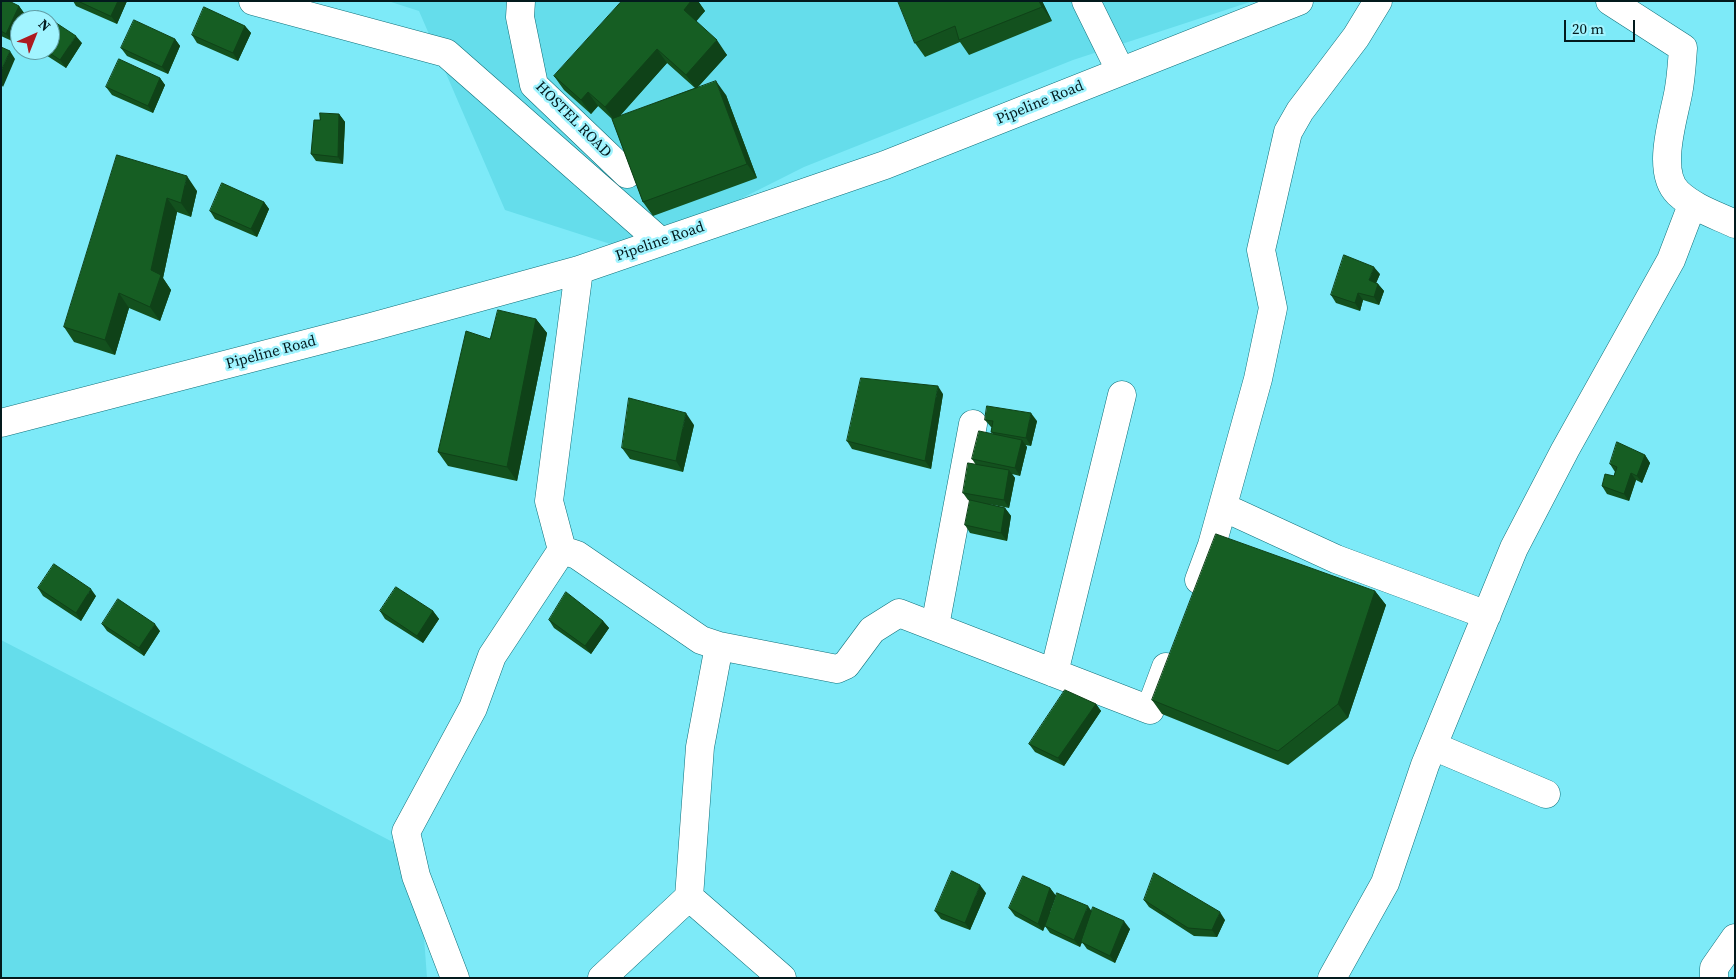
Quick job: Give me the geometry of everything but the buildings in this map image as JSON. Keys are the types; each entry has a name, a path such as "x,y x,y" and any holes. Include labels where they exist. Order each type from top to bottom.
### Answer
{"street":[{"path":"253,1 446,53 661,242"},
{"name":"HOSTEL ROAD","path":"521,1 520,17 534,85 627,174"},
{"path":"1086,1 1120,70"},
{"name":"Pipeline Road","path":"1,423 371,327 579,270 885,166 1120,70 1299,1"},
{"path":"1191,600 1212,545 1223,507 1258,379 1273,308 1262,250 1288,132 1300,110 1356,36 1378,1"},
{"path":"1332,978 1385,883 1433,746 1514,548 1551,477 1672,260 1713,215 1676,192 1668,170 1670,129 1678,93 1683,48 1610,1"},
{"path":"455,978 416,876 406,832 472,708 492,656 562,550 549,501 579,270"},
{"path":"1054,673 1122,395"},
{"path":"935,626 973,424"},
{"path":"1223,507 1336,559 1487,615"},
{"path":"562,550 577,555 701,640 719,646 837,669 846,665 872,630 898,613 1150,710 1174,646"},
{"path":"602,978 689,897 700,747 719,646"},
{"path":"1433,746 1546,794"},
{"path":"689,897 782,978"},
{"path":"1714,978 1714,968 1735,938"}],"shaded area":[{"path":"388,1 1253,1 1073,60 804,167 635,252 505,210 419,11"},
{"path":"1,640 418,855 427,978 1,978"}]}
